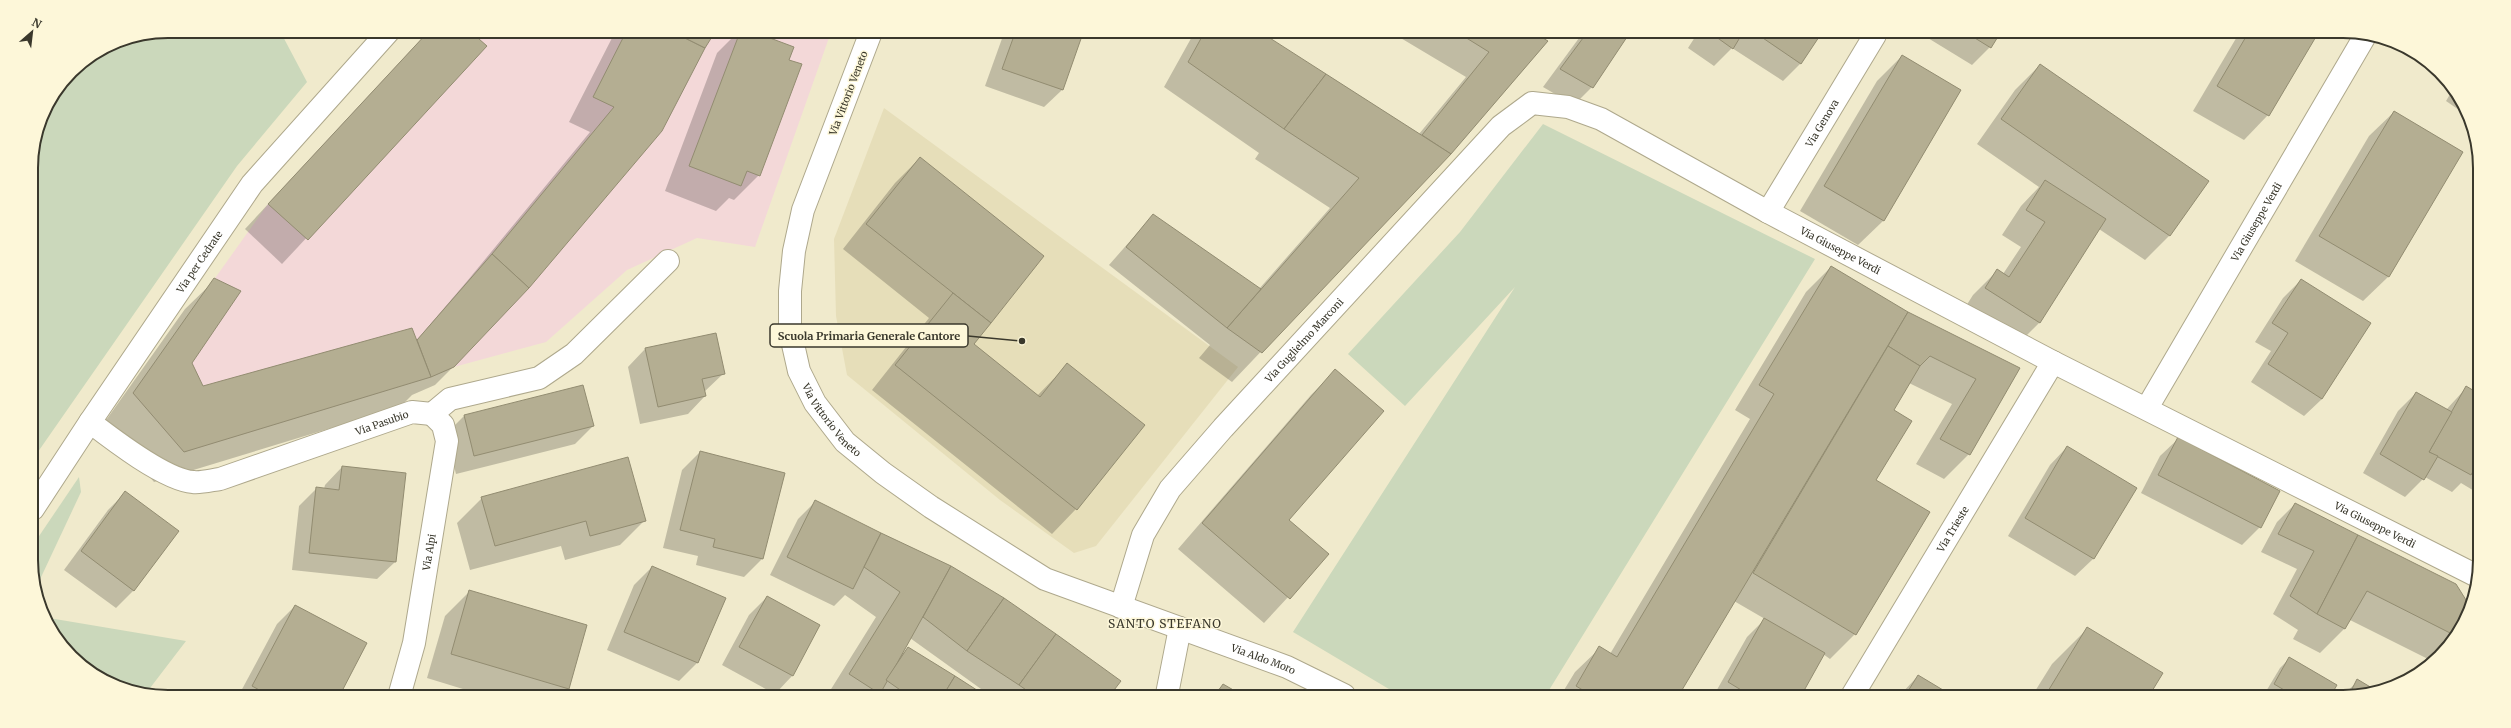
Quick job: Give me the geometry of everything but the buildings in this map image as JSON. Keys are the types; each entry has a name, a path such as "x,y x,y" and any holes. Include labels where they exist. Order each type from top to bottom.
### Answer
{"street":[{"name":"Via per Cedrate","path":"38,502 90,422 252,184 384,38"},
{"name":"Via Vittorio Veneto","path":"869,38 803,210 790,291 790,331 799,371 815,403 845,442 883,473 931,507 1045,578 1180,628"},
{"name":"Via Genova","path":"1768,212 1874,38"},
{"name":"Via Giuseppe Verdi","path":"2147,408 2363,40"},
{"name":"Via Guglielmo Marconi","path":"1121,606 1143,535 1170,489 1223,428 1501,126 1532,103"},
{"name":"Via Giuseppe Verdi","path":"1532,103 1568,107 1600,119 1768,212 2053,362 2147,408 2472,574"},
{"path":"432,414 450,399 539,378 574,354 668,261"},
{"name":"Via Trieste","path":"1856,690 2053,362"},
{"name":"Via Pasubio","path":"90,422 113,440 167,473 192,482 220,479 412,412 432,414"},
{"name":"Via Alpi","path":"401,690 414,643 447,441 443,425 432,414"},
{"path":"1168,690 1180,628"},
{"name":"Via Aldo Moro","path":"1180,628 1287,667 1334,690"}],"shaded area":[{"path":"422,38 829,38 755,247 697,238 627,270 546,342 454,367 431,377 184,452 133,393 268,204"},
{"path":"884,108 1238,367 1096,546 1074,553 1000,500 847,375 836,316 834,239"}],"green space":[{"path":"168,38 284,38 307,82 237,166 38,452 38,160 42,135 55,103 70,82 82,70 111,51 126,45 151,39"},
{"path":"1543,124 1815,259 1549,690 1391,690 1293,632 1515,287 1405,406 1348,354 1460,232"},
{"path":"79,477 81,492 40,580 38,538"},
{"path":"52,618 186,641 150,689 135,686 118,680 103,673 82,658 70,646"}],"place":[{"name":"Scuola Primaria Generale Cantore","path":"1022,341"}],"district":[{"name":"SANTO STEFANO","path":"1165,624"}]}
